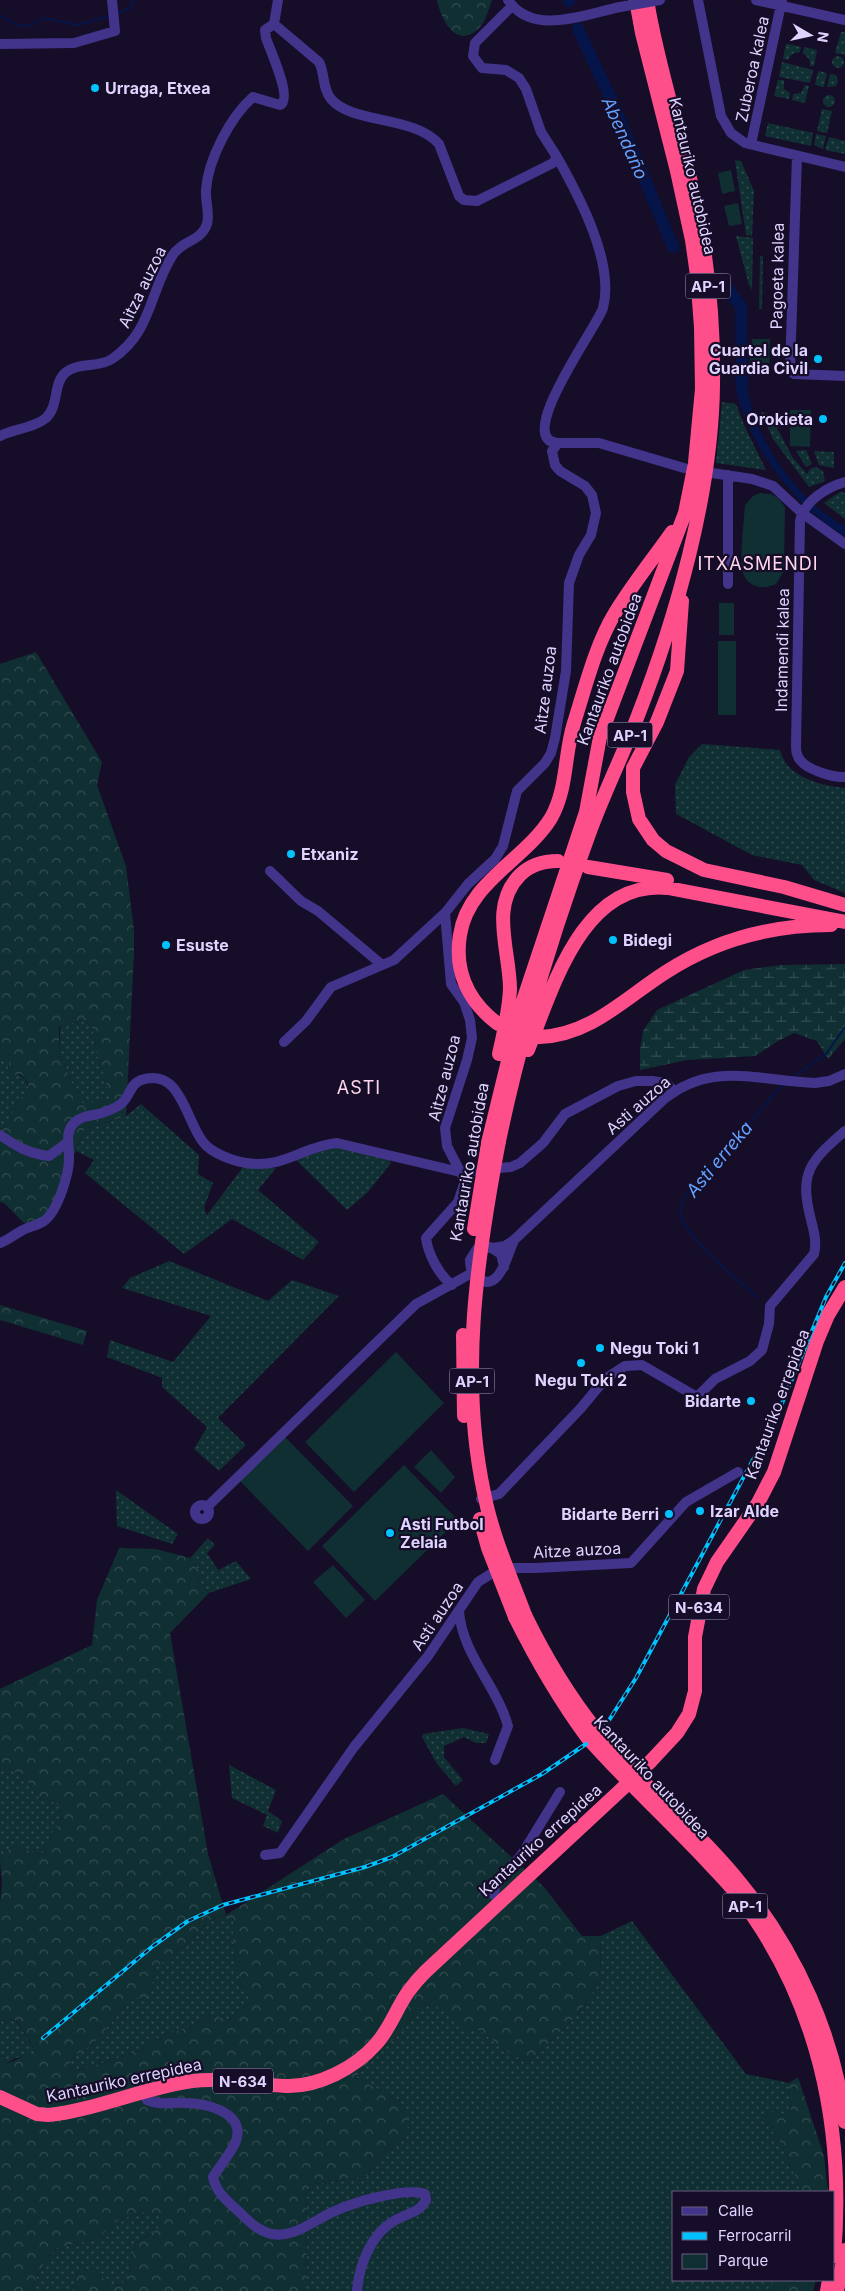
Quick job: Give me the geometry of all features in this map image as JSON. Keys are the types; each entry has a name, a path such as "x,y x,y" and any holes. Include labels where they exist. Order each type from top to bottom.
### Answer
{"highway":[{"name":"Kantauriko autobidea","path":"636,0 642,33 692,240 698,293 702,389 695,463 685,513 600,737 586,812 524,996 507,1060 490,1142 484,1224 475,1299 472,1338 474,1431 479,1471 492,1528 530,1647 568,1711 588,1737 736,1893 777,1954 791,1979 817,2047 834,2117 839,2159 839,2198 835,2244"},
{"name":"Kantauriko autobidea","path":"647,0 699,218 708,285 713,386 706,465 685,576 638,716 590,832 526,1026 508,1102 490,1142 476,1183 478,1200 463,1338 462,1392 466,1444 476,1501 488,1548 520,1616 596,1730 742,1885 787,1949 823,2030 835,2072 845,2122"},
{"path":"498,1024 480,1008 464,983 458,953 462,926 472,903 491,879 536,837 551,818 562,791 572,727 594,661 614,614 685,513"},
{"path":"685,576 677,671 657,722 633,768 633,792 639,818 653,840 666,851 704,870 784,887 845,905"},
{"path":"490,1142 508,1007 509,976 503,919 505,899 512,884 524,871 539,864 558,862"},
{"path":"588,867 845,911"},
{"path":"508,1102 563,966 585,928 597,913 612,901 632,891 652,886 730,899 845,922"},
{"path":"540,1037 554,1037 584,1027 605,1015 670,969 720,943 760,931 798,925 845,926"},
{"name":"Kantauriko errepidea","path":"0,2097 37,2114 48,2115 181,2083 220,2079 276,2086 303,2085 346,2068 377,2043 407,1993 425,1972 650,1762 677,1733 689,1714 695,1691 695,1637 704,1589 717,1562 758,1503 778,1465 817,1342 828,1316 845,1287"},
{"path":"837,2291 845,2250"}],"street":[{"path":"278,0 274,24 319,62 328,94 338,105 393,123 412,126 434,138 440,144 460,196 464,200 476,201 532,175 553,163 557,157"},
{"path":"660,0 541,21 523,15 510,3 475,43 473,56 482,68 506,70 519,78 526,89 541,132 577,192 592,228 606,290 603,310 556,390 547,412 544,427 546,436 558,443 576,441 600,443 684,468"},
{"path":"698,0 722,122 735,137 751,144 845,167"},
{"path":"756,0 782,3 845,20"},
{"name":"Zuberoa kalea","path":"751,144 782,3"},
{"path":"0,44 74,43 115,31 113,10"},
{"name":"Aitza auzoa","path":"0,436 46,418 54,406 59,382 65,373 76,368 110,360 128,346 140,332 172,257 180,245 196,239 203,232 208,222 206,185 218,144 240,110 253,97 280,105 286,98 266,38 265,30 274,24"},
{"name":"Pagoeta kalea","path":"797,156 790,370 794,374 845,376"},
{"name":"Aitze auzoa","path":"474,1292 442,1276 426,1245 426,1238 458,1202 465,1181 447,1146 445,1128 472,1038 470,1020 464,1002 451,984 444,913 468,884 495,859 503,846 518,791 551,753 555,738 566,671 568,583 579,555 591,535 596,513 592,495 585,486 560,471 555,465 552,451 558,443"},
{"path":"712,473 773,486 802,513 845,544"},
{"path":"728,475 728,584"},
{"path":"802,513 828,488 845,482"},
{"name":"Indamendi kalea","path":"802,513 799,528 797,753 800,760 807,766 838,777 845,777"},
{"path":"270,871 301,901 318,911 381,964"},
{"path":"284,1042 306,1021 331,987 394,960 444,913"},
{"name":"Asti auzoa","path":"494,1248 505,1246 514,1240 674,1092 694,1081 721,1075 820,1083 845,1074"},
{"path":"0,1243 45,1220 54,1208 64,1185 68,1167 68,1134 73,1124 79,1119 99,1114 124,1102 133,1085 140,1081 154,1078 161,1079 170,1084 179,1092 185,1109 202,1141 208,1147 244,1163 275,1163 319,1146 337,1144 460,1172 511,1167 520,1163 543,1143 565,1114 618,1086 636,1081 652,1081 666,1083 674,1092"},
{"path":"481,1498 499,1494 581,1408 605,1379 625,1366 642,1365 697,1397 715,1379 750,1361 762,1350 769,1324 770,1306 814,1254 817,1244 805,1196 807,1171 832,1142 845,1131"},
{"path":"0,1135 21,1149 42,1156 49,1156 55,1153 68,1142"},
{"name":"Asti auzoa","path":"504,1266 514,1240"},
{"path":"474,1292 498,1276 504,1266 501,1254 494,1248 484,1247 473,1254 470,1260 474,1275 474,1292 469,1332 468,1393 473,1456 481,1498 502,1568"},
{"path":"207,1507 388,1329 416,1304 456,1282 474,1275 488,1281"},
{"name":"Aitze auzoa","path":"502,1568 536,1568 631,1562 686,1502 738,1472"},
{"name":"Asti auzoa","path":"265,1855 280,1853 354,1747 428,1656 478,1582 502,1568"},
{"path":"459,1611 461,1628 467,1643 500,1704 508,1726 495,1760"},
{"path":"501,1900 494,1895 495,1886 522,1854 560,1792"},
{"path":"143,2092 147,2100 155,2104 201,2104 220,2110 232,2118 237,2125 238,2138 213,2177 214,2186 224,2199 252,2225 269,2233 284,2234 301,2229 336,2210 404,2191 416,2191 425,2194 426,2200 422,2207 394,2220 375,2238 362,2263 357,2291"}],"green space":[{"path":"437,0 492,0 481,26 473,33 465,36 458,35 452,31 442,17"},
{"path":"841,32 845,32 845,55 835,53"},
{"path":"786,43 801,47 800,52 792,54 788,60 783,59"},
{"path":"804,47 817,50 814,66 810,66 810,60 803,53"},
{"path":"838,56 844,62 838,68 832,62"},
{"path":"782,62 813,70 810,83 779,77"},
{"path":"818,71 827,73 824,87 815,85"},
{"path":"830,74 836,75 838,81 836,86 827,87"},
{"path":"778,80 784,80 784,89 790,93 789,99 774,96"},
{"path":"805,85 809,86 805,103 792,100 793,94 801,93"},
{"path":"829,95 835,101 829,107 823,101"},
{"path":"822,109 832,111 827,133 817,131"},
{"path":"768,123 813,133 811,146 765,136"},
{"path":"816,134 826,136 823,149 814,145"},
{"path":"829,137 845,141 845,154 825,150"},
{"path":"735,160 741,161 754,191 752,236 746,235"},
{"path":"731,170 735,191 722,194 718,173"},
{"path":"738,203 742,224 729,226 724,206"},
{"path":"736,236 753,238 752,290 749,285"},
{"path":"760,256 763,256 762,309 759,309"},
{"path":"752,339 770,339 769,375 751,375 749,371"},
{"name":"Orokieta","path":"722,402 736,404 766,470 716,463"},
{"path":"790,410 811,410 810,447 790,446"},
{"path":"761,412 770,415 793,458 807,474 810,469 816,467 823,471 825,481 809,487 773,439"},
{"path":"806,450 812,464 806,467 796,451"},
{"path":"814,451 834,452 834,468 819,465"},
{"path":"840,492 845,493 845,519 824,503"},
{"path":"760,493 771,494 778,498 785,507 784,571 776,584 766,587 752,585 745,578 742,568 745,505 753,496"},
{"path":"719,603 734,603 734,635 719,635"},
{"path":"718,641 736,641 736,715 718,715"},
{"path":"36,652 102,762 97,785 126,866 134,930 126,1116 85,1129 46,1221 25,1224 4,1203 0,1202 0,1129 8,1124 16,1103 29,1091 28,1083 21,1074 10,1075 8,1070 9,1060 0,1056 0,664","holes":["86,1021 92,1027 98,1057 110,1096 108,1101 83,1103 80,1100 82,1094 72,1083 59,1053 59,1027 64,1024"]},
{"path":"702,744 780,750 784,760 797,774 825,785 845,788 845,893 814,880 802,865 752,855 676,814 675,785 689,757"},
{"path":"845,964 845,1039 828,1059 817,1041 794,1033 755,1056 687,1060 640,1070 640,1050 643,1031 657,1010 744,970 781,965"},
{"path":"86,1021 92,1027 98,1057 111,1096 108,1101 82,1104 79,1100 82,1094 72,1083 59,1053 60,1027 64,1024"},
{"path":"0,1056 9,1059 8,1070 23,1077 29,1092 16,1103 8,1125 0,1129"},
{"path":"141,1104 199,1155 198,1174 213,1183 204,1208 207,1215 243,1167 276,1168 258,1190 319,1242 303,1260 232,1219 184,1254 85,1173 94,1160 76,1151 85,1129 126,1116"},
{"path":"338,1147 388,1157 391,1163 368,1192 347,1210 296,1160 321,1149"},
{"path":"169,1261 268,1301 292,1280 339,1296 218,1418 246,1445 219,1471 194,1449 207,1427 162,1387 162,1378 107,1357 110,1340 173,1362 211,1316 122,1288 130,1278"},
{"path":"0,1305 87,1331 83,1345 0,1320"},
{"path":"396,1352 444,1403 354,1492 305,1442"},
{"path":"285,1437 353,1506 308,1551 240,1481"},
{"path":"431,1450 455,1477 441,1493 414,1467"},
{"name":"Asti Futbol Zelaia","path":"404,1465 458,1520 375,1601 322,1546"},
{"path":"116,1490 178,1534 172,1544 117,1526"},
{"path":"208,1538 215,1545 207,1553 218,1570 236,1561 251,1579 209,1593 198,1581 203,1576 190,1558"},
{"path":"119,1548 156,1549 190,1558 203,1576 198,1581 209,1593 170,1633 208,1854 226,1915 344,1839 443,1794 544,1887 582,1936 601,1936 600,1969 594,1990 587,2002 569,2023 529,2061 512,2055 479,2030 469,2030 430,2002 417,2008 402,2032 379,2051 356,2077 400,2102 409,2120 406,2137 380,2156 367,2176 307,2185 306,2291 72,2291 78,2272 90,2270 115,2286 127,2281 136,2243 158,2229 159,2216 144,2212 118,2220 97,2239 56,2248 40,2270 30,2291 0,2291 0,2057 3,2056 7,2063 26,2056 35,2055 36,2052 18,2022 13,2019 0,2021 0,1903 2,1882 0,1862 4,1852 15,1846 38,1854 45,1852 52,1833 62,1822 60,1805 39,1798 24,1776 0,1765 0,1689 92,1645 97,1600","holes":["226,1915 233,1920 235,1961 241,1981 250,1999 250,2004 238,2011 230,2020 209,2015 192,2026 164,2035 134,2053 73,2072 68,2067 73,2057 93,2044 127,2004 137,1998 147,1997 152,1986 154,1969 187,1943 209,1921"]},
{"path":"333,1565 365,1600 346,1618 313,1582"},
{"path":"463,1728 489,1734 486,1743 476,1743 464,1737 444,1746 444,1757 463,1780 456,1786 437,1764 422,1737 423,1734"},
{"path":"0,1765 24,1776 39,1798 60,1805 62,1822 52,1833 45,1852 38,1854 15,1846 4,1852 0,1862"},
{"path":"229,1765 276,1790 268,1811 282,1821 278,1833 263,1826 267,1815 232,1798"},
{"path":"227,1915 233,1920 238,1972 250,1999 250,2004 238,2011 230,2020 209,2015 192,2026 164,2035 134,2053 73,2072 68,2067 73,2057 93,2044 127,2004 152,1986 154,1969 187,1943 209,1921"},
{"path":"632,1921 746,2074 789,2083 791,2115 765,2121 780,2142 802,2191 672,2191 672,2281 772,2281 775,2291 306,2291 307,2185 367,2176 380,2156 406,2137 400,2102 356,2077 379,2051 402,2032 417,2008 430,2002 479,2030 512,2055 529,2061 569,2023 587,2002 594,1990 600,1969 601,1936"},
{"path":"13,2019 18,2023 36,2052 35,2055 16,2058 7,2063 3,2056 0,2057 0,2021"},
{"path":"798,2077 824,2156 828,2191 802,2191 780,2142 765,2121 766,2111 791,2115 789,2083"},
{"path":"144,2212 160,2216 158,2229 136,2243 127,2281 115,2286 78,2272 72,2291 30,2291 40,2270 56,2248 97,2239 118,2220"},
{"path":"772,2281 816,2281 813,2291 775,2291"}],"shaded area":[{"path":"735,367 746,367 748,390 754,413 763,436 775,458 807,498 825,514 845,526 845,536 811,511 780,478 767,459 755,440 739,401"}],"waterway":[{"path":"116,14 130,8 134,0"},
{"path":"0,15 21,26 31,25 44,18 78,25 109,16"},
{"name":"Abendaño","path":"578,29 612,101 673,247"},
{"path":"726,286 741,307 742,384"},
{"name":"Asti erreka","path":"793,1077 826,1054 845,1027"},
{"name":"Asti erreka","path":"757,1297 713,1258 692,1235 681,1214 681,1207 685,1196 728,1152 759,1112 784,1085"}],"railway":[{"path":"606,1725 636,1678 778,1413 826,1297 845,1263"},
{"path":"43,2038 153,1946 188,1921 223,1905 365,1867 392,1857 542,1774 586,1744"}],"place":[{"name":"Urraga, Etxea","path":"95,88"},
{"name":"Cuartel de la Guardia Civil","path":"818,359"},
{"name":"Orokieta","path":"823,419"},
{"name":"Etxaniz","path":"291,854"},
{"name":"Bidegi","path":"613,940"},
{"name":"Esuste","path":"166,945"},
{"name":"Negu Toki 1","path":"600,1348"},
{"name":"Negu Toki 2","path":"581,1363"},
{"name":"Bidarte","path":"751,1401"},
{"name":"Izar Alde","path":"700,1511"},
{"name":"Bidarte Berri","path":"669,1514"},
{"name":"Asti Futbol Zelaia","path":"390,1533"}],"district":[{"name":"ITXASMENDI","path":"758,563"},
{"name":"ASTI","path":"359,1087"}]}
